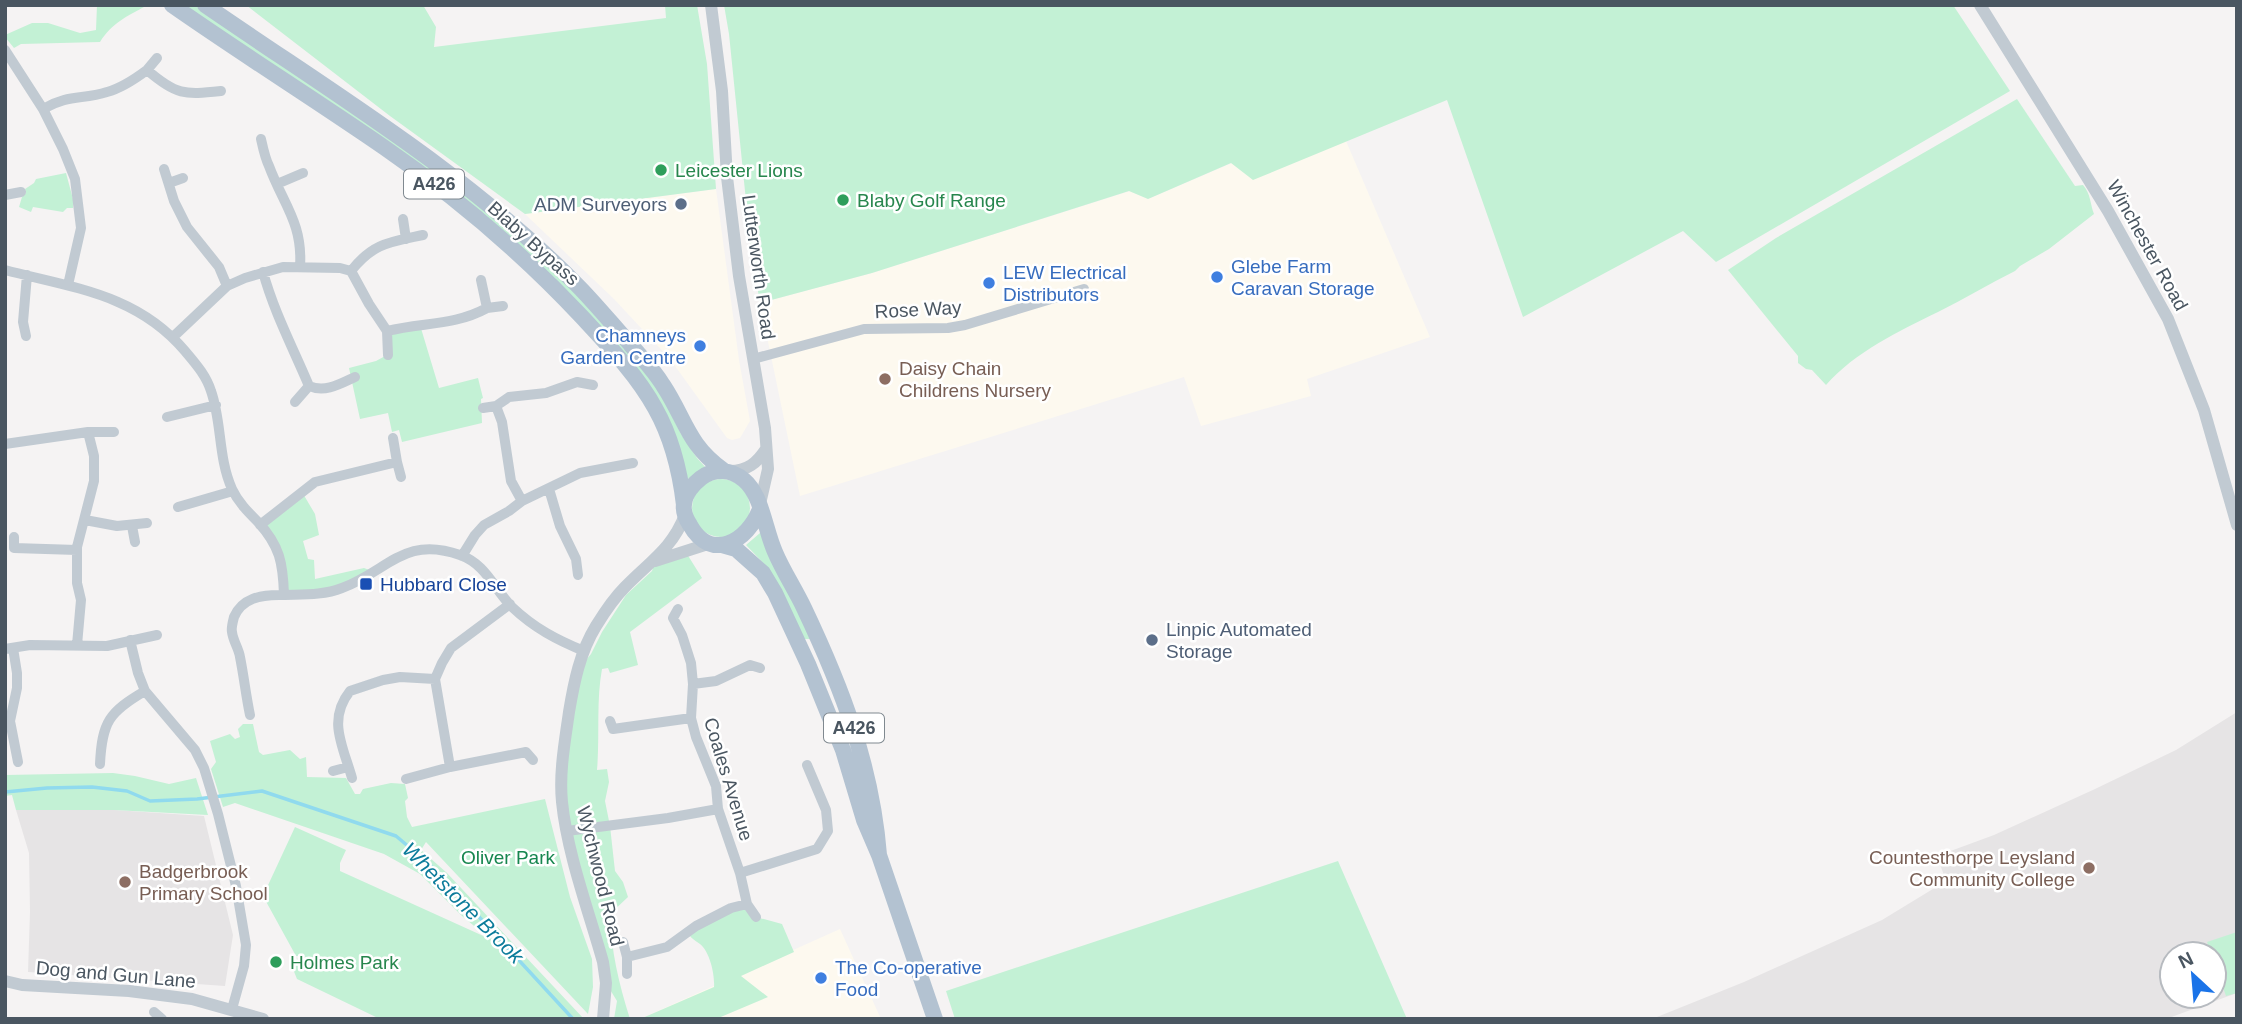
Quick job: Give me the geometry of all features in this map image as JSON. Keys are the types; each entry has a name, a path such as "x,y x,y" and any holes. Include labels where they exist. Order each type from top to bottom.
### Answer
{"main road":[{"name":"Blaby Bypass","path":"172,5 412,168 498,236 551,285 633,376 656,409 675,455 685,510"},
{"name":"Blaby Bypass","path":"205,5 407,141 518,229 576,284 649,367 664,385 700,451 726,471"},
{"path":"726,471 745,481 760,507 753,525 739,539 717,544 698,536 685,510 687,494 697,481 712,472 726,471"},
{"name":"A426","path":"760,507 776,555 804,608 850,714 876,821 879,855"},
{"name":"A426","path":"717,544 736,549 754,564 775,593 843,750 864,820 879,855 935,1019"}],"street":[{"name":"Lutterworth Road","path":"711,5 721,73 727,177 739,276 765,428 768,469 760,507"},
{"name":"Winchester Road","path":"1980,5 2108,211 2168,319 2204,410 2237,525"},
{"path":"5,50 43,109 75,179 81,228 68,285"},
{"path":"43,109 59,100 107,93 130,83 157,58"},
{"path":"147,70 181,93 221,91"},
{"path":"261,139 268,166 299,232 302,247 300,267"},
{"path":"164,169 174,201 187,227 219,267 227,286"},
{"path":"277,184 303,173"},
{"path":"169,183 183,178"},
{"path":"5,195 21,192"},
{"path":"403,219 405,239"},
{"path":"351,271 371,249 423,235"},
{"path":"173,337 227,286 284,267 340,268 351,271 387,331 388,355"},
{"path":"5,270 68,285 140,311 173,337 199,367 216,405 226,472 233,491 275,544 282,560 284,595"},
{"path":"263,272 276,313 296,352 309,386 326,389 355,377"},
{"path":"26,336 23,313 27,275"},
{"path":"481,280 487,308"},
{"name":"Rose Way","path":"753,359 864,329 948,328 965,325 1084,289"},
{"path":"387,331 406,326 448,323 470,318 487,308 503,306"},
{"path":"573,369 577,382"},
{"path":"483,408 496,406 509,397 546,393 577,382 593,385"},
{"path":"295,402 309,386"},
{"path":"167,417 216,405"},
{"path":"496,406 502,422 511,481 522,501"},
{"path":"77,645 81,600 77,583 77,550 94,481 94,456 88,432"},
{"path":"5,444 88,432 114,432"},
{"path":"393,438 401,477"},
{"path":"726,471 752,466 766,449"},
{"path":"260,525 315,482 397,462"},
{"path":"463,556 484,525 522,501 580,473 633,463"},
{"path":"549,489 560,526 576,559 578,575"},
{"path":"178,507 233,491"},
{"name":"Wychwood Road","path":"603,1019 606,983 603,962 567,831 562,780 575,676 595,628 622,590 655,561 670,543 685,510"},
{"path":"85,520 117,526 147,523"},
{"path":"132,526 135,542"},
{"path":"14,537 14,548 77,550"},
{"name":"Wychwood Road","path":"655,561 717,544"},
{"path":"250,715 240,655 232,631 233,618 240,606 254,597 316,594 341,589 402,554 426,549 463,556 478,565 490,576 510,604 537,628 552,638 584,650"},
{"path":"450,768 435,679 451,648 510,604"},
{"name":"Coales Avenue","path":"671,615 682,635 691,663 691,719 696,737 716,786 718,809 740,873 747,904 756,918"},
{"path":"18,762 10,721 17,688 17,673 9,649 30,645 107,646 157,635"},
{"path":"130,640 145,691 195,750 204,768 215,804 236,886 245,937 244,966 232,1009"},
{"path":"693,684 716,681 750,665 760,668"},
{"path":"333,771 350,772 338,722 338,710 350,691 400,677 435,679"},
{"path":"100,764 101,740 108,720 125,703 145,691"},
{"path":"247,702 261,699"},
{"path":"611,729 691,719"},
{"path":"405,779 530,753"},
{"path":"740,873 817,849 828,831 825,810 806,782 807,765"},
{"path":"567,831 718,809"},
{"path":"627,957 667,947 696,926 731,908 747,904"},
{"path":"623,942 627,957 627,974"},
{"name":"Dog and Gun Lane","path":"5,981 22,985 192,999 263,1019"}],"shaded area":[{"path":"1346,141 1430,337 1307,379 1311,396 1201,426 1184,377 800,496 760,303 872,273 1130,191 1148,199 1232,163 1253,179"},
{"path":"716,189 750,421 740,438 732,440 727,438 670,359 614,299 525,214"},
{"name":"Countesthorpe Leysland Community College","path":"2237,712 2237,993 2228,996 2228,940 2158,940 2158,1010 2191,1010 2166,1019 1652,1019 1744,982 1882,920 1946,881 1937,856 1994,835 2176,750"},
{"name":"Badgerbrook Primary School","path":"16,810 114,810 204,816 233,935 225,986 28,972 29,853"},
{"path":"840,929 881,1019 640,1019"}],"green space":[{"path":"97,5 146,6 115,25 100,42 21,44 14,48 5,37 32,23 48,23 80,33 96,30"},
{"path":"183,5 194,5 454,183 565,281 658,388 681,434 706,468 686,480 680,450 555,278"},
{"name":"Leicester Lions","path":"246,5 423,5 436,27 434,47 666,18 665,5 697,5 707,64 716,189 525,214 390,116"},
{"path":"724,5 1953,5 2010,91 1716,262 1683,231 1523,317 1447,100 1253,180 1231,163 1148,199 1129,191 872,273 760,303 751,250"},
{"path":"2017,99 2075,186 2083,185 2086,188 2094,214 2015,271 1878,343 1850,362 1826,385 1812,370 1798,363 1798,356 1728,270 1776,238"},
{"path":"66,173 73,208 67,208 63,212 33,207 31,212 19,207 26,193 25,189 36,179"},
{"path":"420,325 439,388 478,378 483,398 482,423 402,442 399,430 392,432 388,413 360,419 349,368 376,361 387,355 387,331"},
{"path":"715,479 727,479 742,487 750,502 750,514 742,529 727,537 715,537 700,529 692,514 692,502 700,487"},
{"path":"302,492 315,514 319,535 303,541 308,559 314,560 315,579 364,568 372,571 341,589 284,595 283,573 260,525"},
{"path":"760,533 812,639 804,639 767,567 746,545"},
{"path":"687,554 702,578 630,632 638,665 610,673 608,668 602,669 597,770 607,769 609,782 605,801 615,871 623,882 628,897 610,914 616,967 630,1019 614,1019 617,1001 606,983 562,802 576,672 591,654 626,595 652,571 655,561"},
{"name":"Oliver Park","path":"243,724 253,724 259,752 263,755 290,750 300,759 306,757 307,777 346,778 355,794 360,794 363,789 391,783 405,784 408,798 405,801 407,817 412,827 545,799 570,897 592,959 593,987 588,1014 426,842 421,850 447,873 584,1019 380,1019 297,979 293,969 299,956 296,956 263,896 295,827 346,850 340,863 340,871 490,939 462,916 420,874 384,854 235,803 223,807 211,769 216,762 210,741 230,734 235,739 240,737 238,729"},
{"path":"113,773 169,784 196,778 208,815 114,810 16,810 12,795 5,796 5,775"},
{"path":"1338,861 1407,1019 955,1019 946,991"},
{"path":"747,904 756,917 782,924 794,952 741,976 768,997 716,1019 640,1019 714,987 713,970 707,952 687,932"},
{"path":"2237,932 2237,993 2228,995 2228,940 2213,940"}],"waterway":[{"name":"Whetstone Brook","path":"5,792 92,787 127,791 150,801 197,799 262,791 396,836 428,863 458,894 573,1019"}],"place":[{"name":"Leicester Lions","path":"661,170"},
{"name":"Blaby Golf Range","path":"843,200"},
{"name":"ADM Surveyors","path":"681,204"},
{"name":"Glebe Farm Caravan Storage","path":"1217,277"},
{"name":"LEW Electrical Distributors","path":"989,283"},
{"name":"Chamneys Garden Centre","path":"700,346"},
{"name":"Daisy Chain Childrens Nursery","path":"885,379"},
{"name":"Hubbard Close","path":"366,584"},
{"name":"Linpic Automated Storage","path":"1152,640"},
{"name":"Countesthorpe Leysland Community College","path":"2089,868"},
{"name":"Badgerbrook Primary School","path":"125,882"},
{"name":"Holmes Park","path":"276,962"},
{"name":"The Co-operative Food","path":"821,978"}]}
